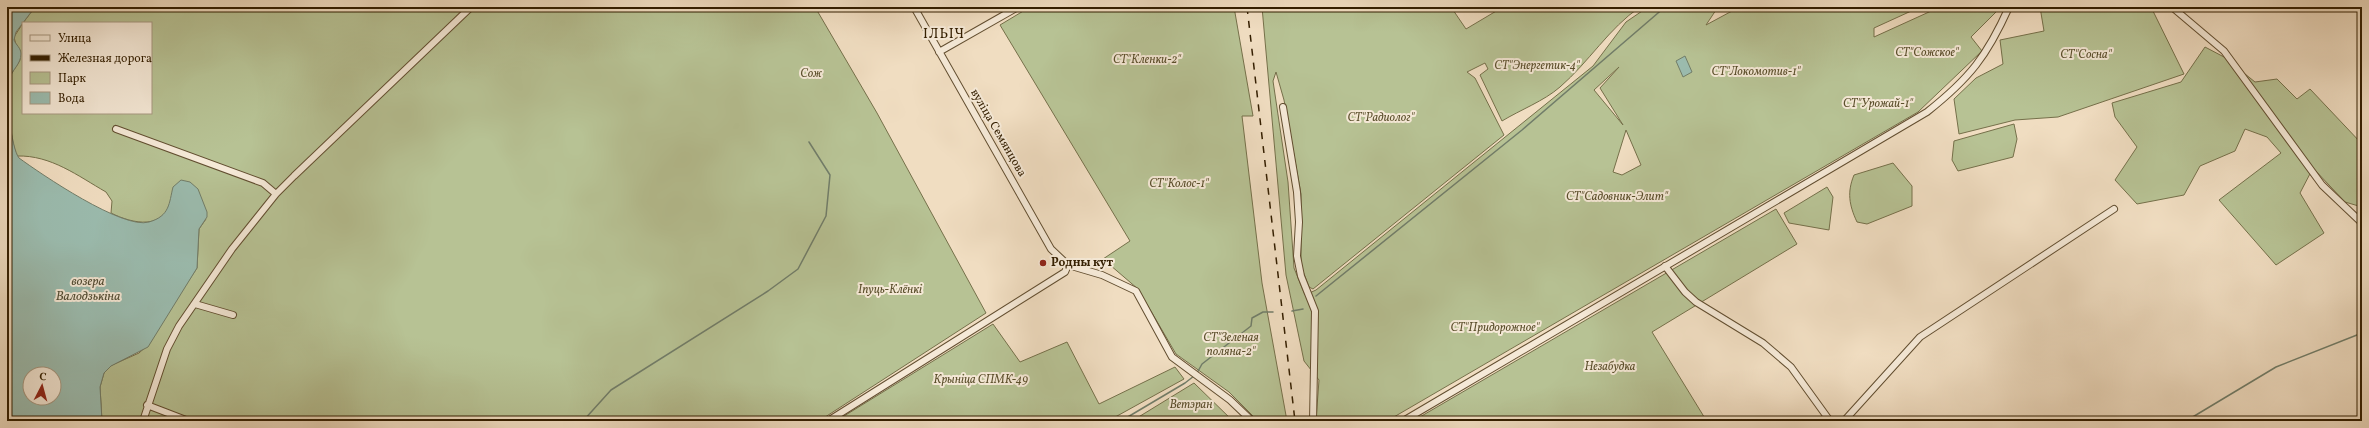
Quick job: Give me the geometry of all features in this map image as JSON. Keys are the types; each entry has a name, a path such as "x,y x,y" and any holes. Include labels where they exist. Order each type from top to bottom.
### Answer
{"street":[{"path":"143,421 147,405 167,349 179,326 232,248 276,194 471,7"},
{"name":"вуліца Семянцова","path":"914,7 1051,248 1068,265 1102,275 1136,291 1172,358 1230,400 1252,421"},
{"path":"939,52 1018,7"},
{"path":"1403,421 1927,112 1956,89 1974,70 1995,37 2009,7"},
{"path":"2172,7 2224,51 2322,185 2362,223"},
{"path":"1283,106 1297,192 1299,222 1297,256 1301,276 1315,311 1313,421"},
{"path":"116,129 263,183 276,194"},
{"path":"1844,421 1920,337 2114,209"},
{"path":"828,421 1065,272 1068,265"},
{"path":"1665,266 1685,292 1696,302 1763,343 1791,367 1830,421"},
{"path":"195,304 233,315"},
{"path":"147,405 186,420"}],"green space":[{"path":"35,7 815,7 877,113 986,313 819,421 102,421 100,387 104,373 110,366 139,353 150,343 160,324 197,268 199,229 206,219 172,198 168,209 163,216 155,220 138,222 120,217 111,213 112,201 106,192 74,173 41,159 17,156 11,130 8,106 9,79 20,60 14,37 22,25 22,114 152,114 152,22 24,22"},
{"path":"1030,7 1234,7 1253,116 1242,116 1262,283 1287,421 1258,421 1229,392 1176,354 1138,289 1103,259 1130,241 1000,25"},
{"path":"1262,7 1451,7 1466,29 1503,7 1640,7 1618,25 1580,67 1554,92 1502,121 1480,75 1488,69 1485,63 1467,72 1475,78 1504,135 1313,289 1309,287 1301,266 1301,194 1284,100 1276,72 1273,81 1288,182 1294,268 1305,295 1316,290 1593,66 1626,22 1648,7 1718,7 1706,25 1732,11 1719,7 1920,7 1874,28 1874,37 1940,7 2001,7 1971,37 1982,51 1918,112 1387,421 1316,421 1319,380 1304,361 1286,275","holes":["1619,67 1600,88 1623,125 1594,90","1626,130 1641,165 1622,175 1613,172"]},
{"name":"СТ\"Сосна\"","path":"2040,7 2151,7 2184,74 2058,117 2015,120 1959,134 1954,99 1976,78 2003,64 2000,40 2044,31"},
{"path":"2205,47 2224,57 2255,82 2277,79 2297,99 2310,89 2362,144 2362,207 2345,202 2313,168 2300,193 2324,233 2276,265 2219,200 2281,153 2267,137 2245,129 2235,151 2200,166 2184,195 2137,204 2115,180 2137,147 2115,117 2112,103 2181,82"},
{"path":"2014,124 2017,139 2013,157 1958,171 1952,160 1954,141"},
{"path":"1893,163 1912,186 1912,206 1867,224 1857,222 1852,210 1850,198 1850,187 1854,175"},
{"path":"1827,187 1833,197 1829,230 1789,223 1784,213"},
{"name":"Незабудка","path":"1776,209 1797,244 1652,332 1706,420 1413,421"},
{"name":"Крыніца СПМК-49","path":"993,324 1020,362 1067,342 1099,404 1175,367 1184,379 1108,421 836,421"},
{"name":"Ветэран","path":"1194,383 1233,421 1132,421"}],"water":[{"name":"возера Валодзькіна","path":"7,7 35,7 24,22 22,22 16,32 14,40 20,50 21,58 10,76 8,85 8,107 11,132 19,158 82,199 121,218 137,222 149,222 161,216 165,213 169,204 173,187 181,180 190,182 198,189 207,212 207,217 199,229 197,268 148,347 111,366 104,373 100,387 102,421 7,421"},
{"path":"1685,56 1692,72 1683,77 1676,61"}],"waterway":[{"path":"1316,296 1522,130 1665,7"},
{"path":"583,421 611,390 768,291 798,269 826,216 830,175 809,142"},
{"path":"1292,311 1303,309"},
{"path":"1197,373 1202,364 1251,326 1252,318 1263,312 1273,312"},
{"path":"2186,421 2276,367 2362,333"},
{"path":"1121,421 1185,383 1194,376"}],"railway":[{"path":"1247,7 1295,421"}],"place":[{"name":"Родны кут","path":"1043,263"}],"district":[{"name":"ІЛЬІЧ","path":"944,34"}],"park label":[{"name":"СТ\"Сожское\"","path":"1927,53"},
{"name":"СТ\"Кленки-2\"","path":"1147,60"},
{"name":"СТ\"Энергетик-4\"","path":"1537,66"},
{"name":"СТ\"Локомотив-1\"","path":"1756,72"},
{"name":"Сож","path":"811,74"},
{"name":"СТ\"Урожай-1\"","path":"1878,104"},
{"name":"СТ\"Радиолог\"","path":"1381,118"},
{"name":"СТ\"Колос-1\"","path":"1179,184"},
{"name":"СТ\"Садовник-Элит\"","path":"1617,197"},
{"name":"Іпуць-Клёнкі","path":"890,290"},
{"name":"СТ\"Придорожное\"","path":"1495,328"},
{"name":"СТ\"Зеленая поляна-2\"","path":"1231,345"}]}
